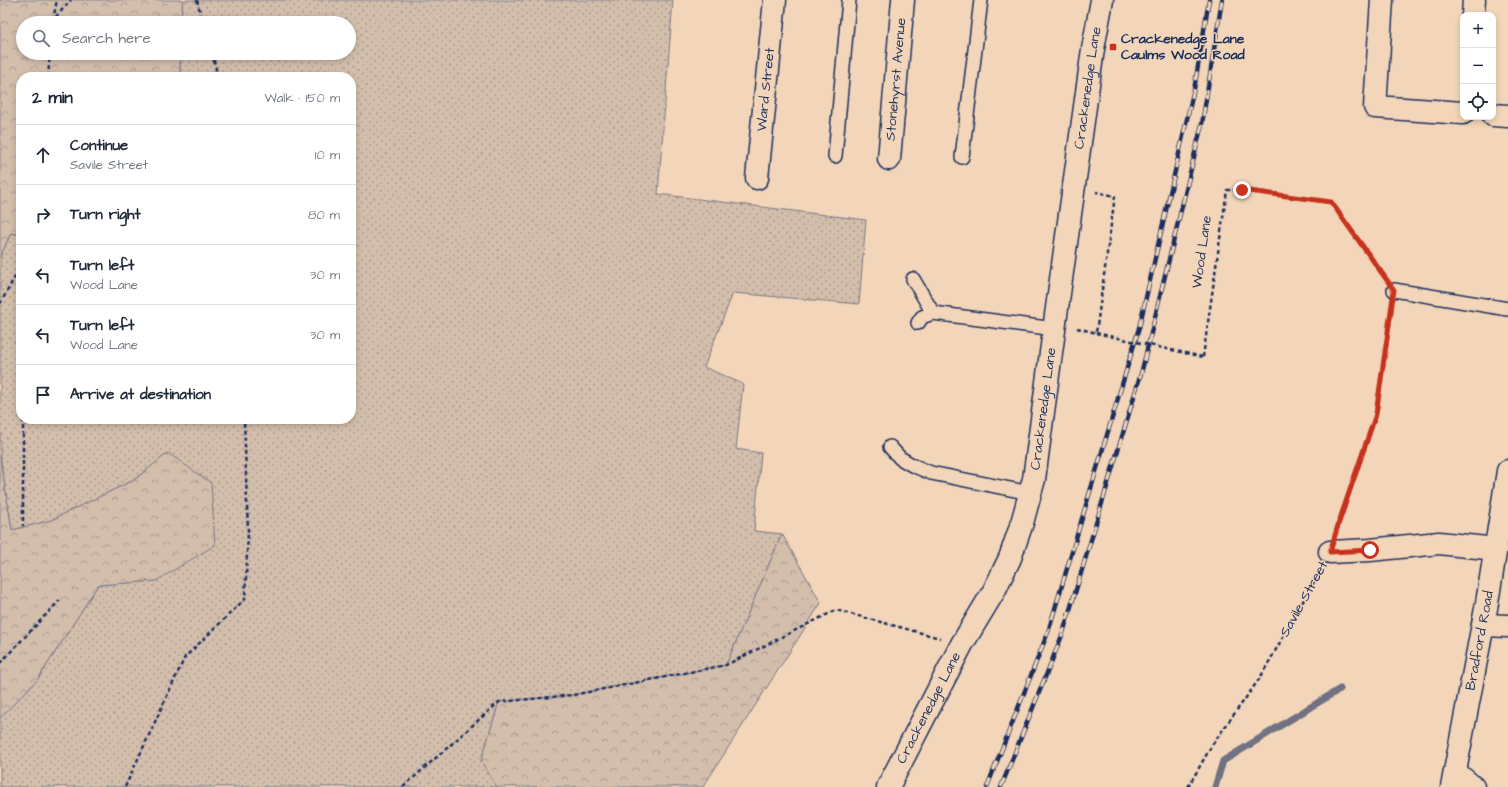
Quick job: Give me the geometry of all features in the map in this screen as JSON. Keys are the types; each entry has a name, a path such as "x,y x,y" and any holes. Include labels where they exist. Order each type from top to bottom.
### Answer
{"street":[{"name":"Ward Street","path":"757,178 775,0"},
{"name":"Stonehyrst Avenue","path":"889,159 903,0"},
{"name":"Crackenedge Lane","path":"888,787 962,644 994,590 1010,558 1022,523 1034,479 1042,431 1093,49 1102,0"},
{"path":"1382,0 1375,107 1460,113"},
{"path":"1473,12 1474,0"},
{"path":"1496,115 1508,116"},
{"name":"Bradford Road","path":"1454,779 1483,625 1508,471"},
{"name":"Savile Street","path":"1330,552 1370,550 1439,543 1496,549"},
{"path":"1483,625 1508,626"},
{"path":"1454,779 1473,787"}],"lane":[{"path":"835,156 849,0"},
{"path":"962,157 981,0"},
{"path":"913,279 933,313"},
{"path":"1394,290 1508,309"},
{"path":"918,323 922,317 933,313 1055,329"},
{"path":"890,447 900,458 931,473 1030,493"}],"path":[{"path":"54,16 57,0"},
{"path":"58,16 71,0"},
{"path":"196,0 201,16"},
{"path":"48,72 49,60"},
{"path":"214,60 217,72"},
{"name":"Wood Lane","path":"1074,188 1115,196 1096,333 1203,357 1227,190 1242,190 1331,202 1394,290"},
{"path":"0,304 16,275"},
{"path":"1330,552 1376,414 1394,290"},
{"path":"23,424 24,526"},
{"path":"125,787 185,657 245,599 248,532 244,424"},
{"name":"Savile Street","path":"1188,787 1212,745 1260,678 1330,552"},
{"path":"0,663 60,600"},
{"path":"403,787 499,702 572,695 726,666 836,610 962,644"}],"green space":[{"path":"0,0 183,0 181,16 16,16 16,60 180,60 180,72 16,72 16,234 11,233 0,257"},
{"path":"183,0 673,0 658,194 866,220 859,304 733,293 704,367 743,384 736,449 761,453 754,531 782,534 726,665 573,695 499,702 481,761 497,787 0,787 0,718 38,679 98,585 156,581 168,453 134,480 49,521 12,530 0,456 0,257 11,233 16,234 16,424 356,424 356,72 180,72 180,60 356,60 356,16 181,16"},
{"path":"168,453 211,483 215,545 156,581 98,585 38,679 0,718 0,456 12,530 49,521 134,480"},
{"path":"782,534 821,603 703,787 497,787 481,761 499,702 573,695 726,665"}],"waterway":[{"path":"1215,787 1223,761 1340,689"}],"railway":[{"path":"987,787 1048,632 1139,328 1195,84 1209,0"},
{"path":"1001,787 1063,633 1142,370 1202,124 1222,0"}],"place":[{"name":"Crackenedge Lane Caulms Wood Road","path":"1113,47"}],"route":[{"path":"1242,190 1331,202 1394,290 1376,414 1330,552 1370,550"}]}
